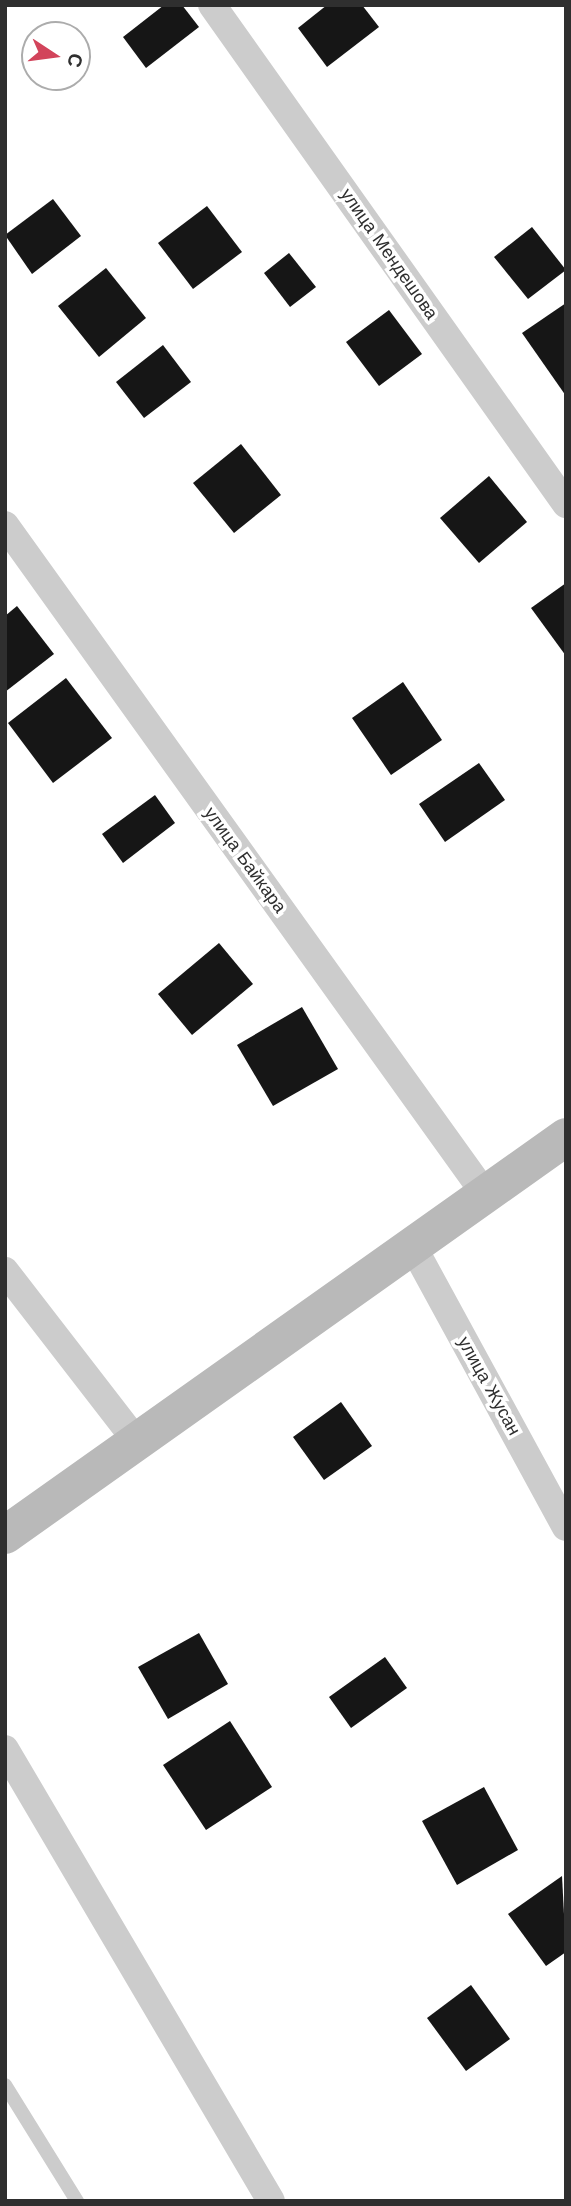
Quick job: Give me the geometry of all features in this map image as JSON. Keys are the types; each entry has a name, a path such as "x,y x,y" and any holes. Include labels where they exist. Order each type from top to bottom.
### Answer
{"main road":[{"path":"5,1535 135,1439 566,1137"}],"street":[{"name":"улица Мендешова","path":"212,5 566,504"},
{"name":"улица Байкара","path":"5,525 485,1194"},
{"name":"улица Жусан","path":"412,1245 566,1527"},
{"path":"5,1271 135,1439"},
{"path":"5,1749 271,2201"}],"lane":[{"path":"5,2085 77,2201"}],"building":[{"path":"164,5 182,5 199,27 146,68 123,37"},
{"path":"327,5 362,5 379,27 327,67 298,28"},
{"path":"53,199 81,236 32,274 5,235"},
{"path":"207,206 242,252 193,289 158,243"},
{"path":"532,227 566,270 528,299 494,257"},
{"path":"289,253 316,287 290,307 264,273"},
{"path":"106,268 146,318 99,357 58,306"},
{"path":"566,303 566,396 522,333"},
{"path":"389,310 422,354 379,386 346,342"},
{"path":"163,345 191,382 144,418 116,382"},
{"path":"241,444 281,495 234,533 193,483"},
{"path":"489,476 527,522 479,563 440,518"},
{"path":"566,583 566,656 531,608"},
{"path":"17,606 54,654 5,692 5,616"},
{"path":"66,678 112,738 53,783 8,723"},
{"path":"403,682 442,740 391,775 352,718"},
{"path":"479,763 505,800 445,842 419,804"},
{"path":"155,795 175,823 123,863 102,834"},
{"path":"219,943 253,984 192,1035 158,994"},
{"path":"302,1007 338,1069 273,1106 237,1045"},
{"path":"341,1402 372,1446 324,1480 293,1437"},
{"path":"199,1633 228,1684 168,1719 138,1667"},
{"path":"385,1657 407,1688 351,1728 329,1697"},
{"path":"230,1721 272,1787 206,1830 163,1765"},
{"path":"484,1787 518,1850 457,1885 422,1821"},
{"path":"562,1876 566,1952 546,1966 508,1914"},
{"path":"471,1985 510,2039 466,2071 427,2018"}]}
